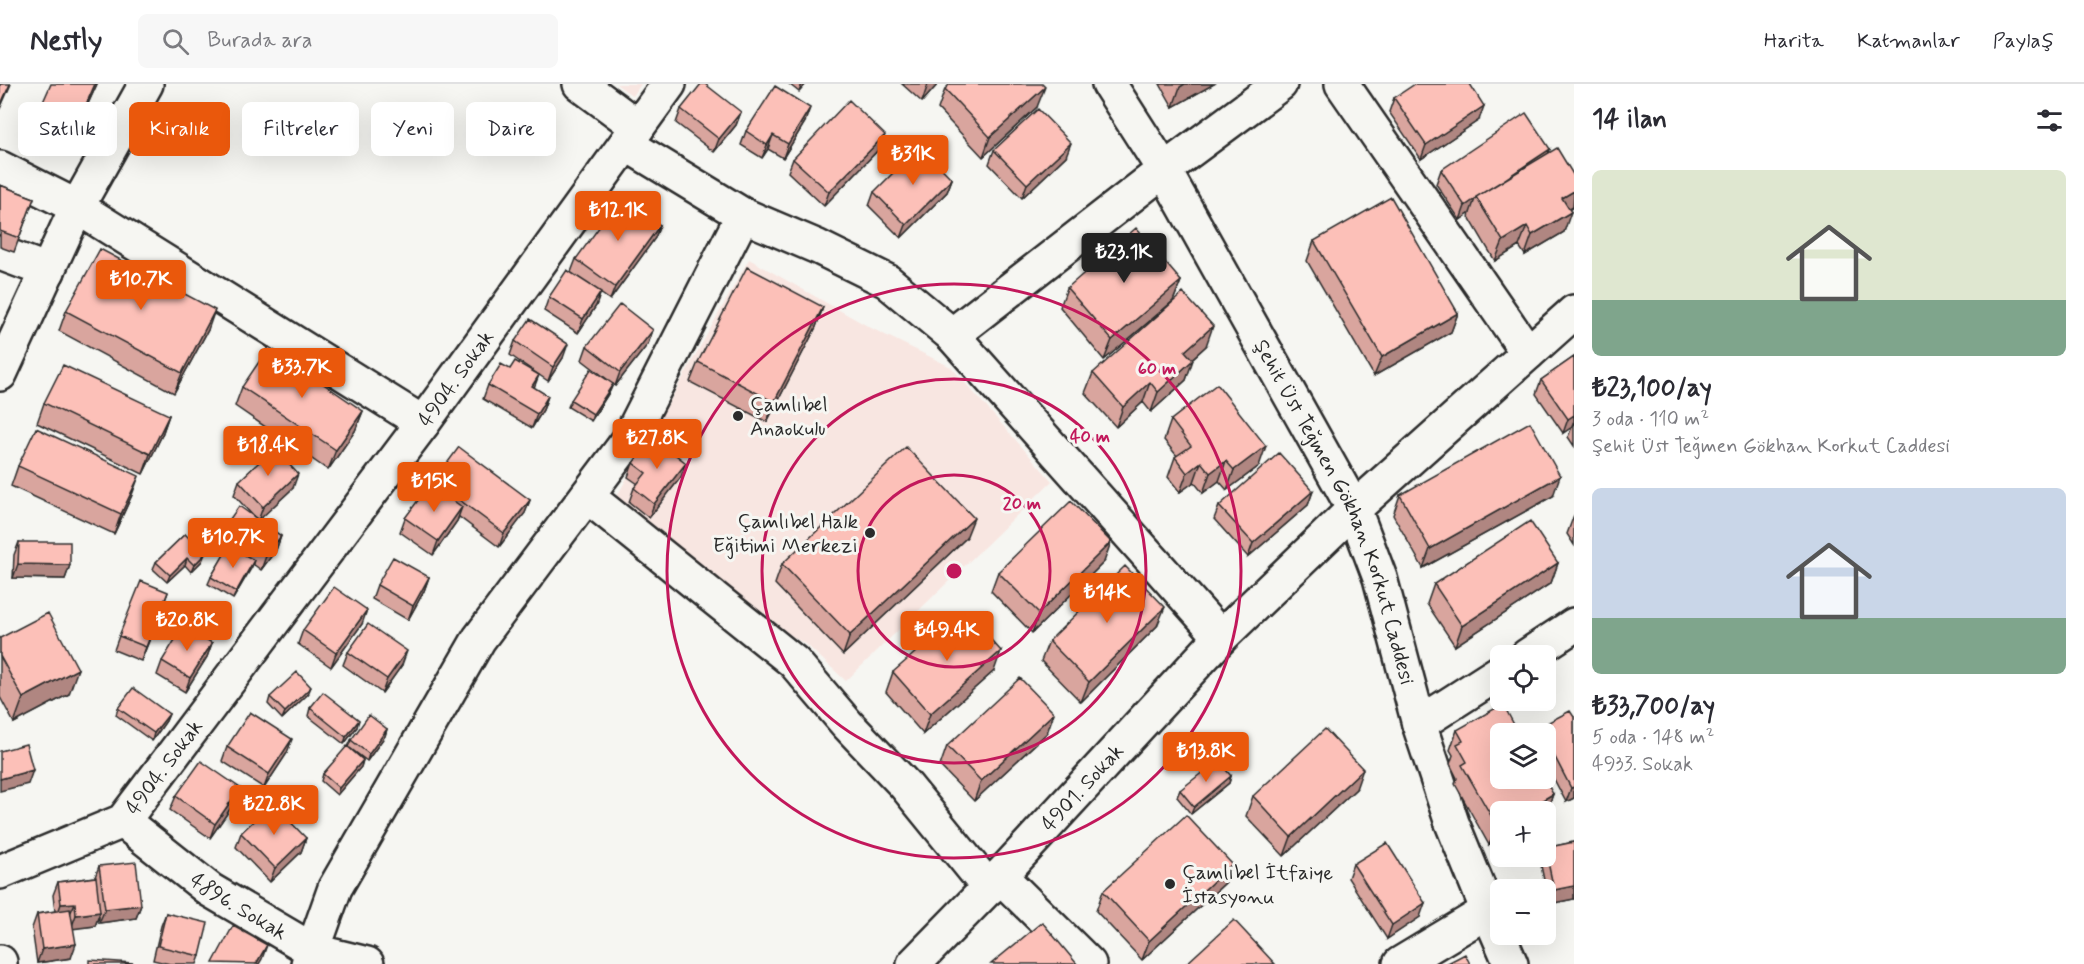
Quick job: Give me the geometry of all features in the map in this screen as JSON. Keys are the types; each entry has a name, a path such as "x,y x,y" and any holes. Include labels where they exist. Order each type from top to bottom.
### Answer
{"street":[{"path":"0,374 77,207 146,84"},
{"path":"580,84 632,135 743,215 818,247 887,281 952,335 1221,637"},
{"name":"4904. Sokak","path":"0,872 123,821 423,423 669,84"},
{"name":"Şehit Üst Teğmen Gökhan Korkut Caddesi","path":"1109,84 1164,170 1354,509 1380,578 1419,724 1452,823 1511,964"},
{"path":"952,335 1164,170 1281,84"},
{"path":"1342,84 1528,353"},
{"path":"0,168 77,207 423,423"},
{"path":"311,958 335,888 479,639 628,441 743,215"},
{"path":"0,253 48,271"},
{"name":"4901. Sokak","path":"914,964 994,882 1221,637 1354,509 1574,312"},
{"path":"587,496 794,662 847,724 994,882 1089,964"},
{"path":"1544,645 1574,625"},
{"path":"1419,724 1490,678"},
{"name":"4896. Sokak","path":"123,821 210,890 311,958 367,964"},
{"path":"1400,964 1488,911"}],"shaded area":[{"path":"616,84 641,84 633,96"},
{"name":"Çamlıbel Halk Eğitimi Merkezi","path":"749,259 871,328 951,367 1052,481 846,681 808,646 708,584 612,505"}],"building":[{"path":"0,84 10,84 0,106"},
{"path":"51,84 95,84 87,102 43,102"},
{"path":"701,84 705,84 741,112 719,139 681,109"},
{"path":"950,84 1042,84 1045,87 990,137 945,89"},
{"path":"1415,84 1470,84 1484,106 1426,145 1394,98"},
{"path":"775,86 810,108 788,144 773,135 767,145 746,131"},
{"path":"849,100 885,135 829,192 793,159"},
{"path":"1038,109 1071,143 1027,184 994,150"},
{"path":"1526,113 1550,149 1465,206 1441,170"},
{"path":"920,146 952,179 906,225 874,192"},
{"path":"1557,148 1574,176 1574,191 1562,198 1571,212 1532,235 1527,226 1503,241 1476,197"},
{"path":"0,185 34,198 19,238 0,231"},
{"path":"621,197 660,225 615,287 576,259"},
{"path":"1391,197 1458,313 1382,357 1314,241"},
{"path":"1136,228 1181,281 1112,340 1067,288"},
{"path":"100,249 215,310 182,373 66,311"},
{"path":"747,267 823,307 774,402 698,362"},
{"path":"567,270 601,292 583,319 549,297"},
{"path":"1183,293 1213,326 1185,351 1193,360 1158,392 1150,382 1123,407 1093,373"},
{"path":"620,304 653,330 620,372 587,346"},
{"path":"530,319 568,344 553,367 515,341"},
{"path":"269,347 363,411 336,450 242,387"},
{"path":"1574,357 1574,415 1568,419 1541,380"},
{"path":"515,361 539,375 532,386 548,396 537,414 488,385 501,364 510,369"},
{"path":"63,365 169,415 150,454 44,403"},
{"path":"591,369 613,384 593,414 571,400"},
{"path":"1217,384 1266,446 1234,470 1226,461 1210,473 1201,462 1187,473 1175,457 1191,446 1171,420"},
{"path":"1530,422 1560,476 1430,549 1400,495"},
{"path":"36,428 139,476 121,514 18,466"},
{"path":"653,437 686,463 654,504 634,488 646,473 633,463"},
{"path":"459,447 530,500 504,533 434,481"},
{"path":"906,447 974,518 850,635 782,564"},
{"path":"274,448 298,474 263,507 239,481"},
{"path":"1279,453 1313,491 1253,543 1219,506"},
{"path":"430,484 462,507 438,541 405,518"},
{"path":"1071,501 1111,542 1039,613 998,572"},
{"path":"239,506 281,536 266,556 225,526"},
{"path":"1530,521 1558,563 1462,626 1434,584"},
{"path":"185,534 205,554 194,565 187,558 170,575 156,562"},
{"path":"19,542 70,542 70,565 18,564"},
{"path":"229,546 254,560 236,592 211,577"},
{"path":"393,557 429,577 413,606 377,585"},
{"path":"1125,566 1165,607 1089,682 1049,641"},
{"path":"141,581 168,592 146,647 119,636"},
{"path":"334,587 367,610 336,653 303,630"},
{"path":"964,610 1001,651 930,714 893,672"},
{"path":"48,613 78,669 23,698 0,656 0,638"},
{"path":"368,624 407,651 387,679 348,652"},
{"path":"184,625 212,643 190,678 162,661"},
{"path":"297,672 311,687 285,712 270,697"},
{"path":"1020,678 1054,713 981,781 947,746"},
{"path":"133,688 169,714 154,733 118,708"},
{"path":"323,692 359,720 346,737 310,708"},
{"path":"1491,711 1507,711 1513,723 1490,723 1490,789 1550,789 1553,794 1541,801 1490,801 1490,814 1462,765 1467,762 1457,744 1463,741 1457,730"},
{"path":"1570,711 1574,717 1574,787 1571,788 1556,759 1556,723 1547,723"},
{"path":"250,712 292,739 269,774 227,747"},
{"path":"369,715 387,729 369,754 351,740"},
{"path":"1325,729 1363,769 1291,837 1253,796"},
{"path":"26,744 33,770 0,779 0,751"},
{"path":"347,746 363,760 339,788 323,774"},
{"path":"1218,760 1231,776 1194,807 1180,790"},
{"path":"201,761 240,788 215,824 176,796"},
{"path":"272,803 306,838 275,868 241,833"},
{"path":"1186,815 1232,864 1149,941 1103,891"},
{"path":"1574,842 1574,886 1556,890 1556,879 1552,879 1549,867 1556,867 1556,846"},
{"path":"1387,843 1425,903 1392,925 1353,864"},
{"path":"136,862 141,905 105,909 99,866"},
{"path":"96,877 100,912 76,915 75,903 61,904 58,882"},
{"path":"70,909 76,944 42,949 37,914"},
{"path":"166,913 208,923 200,956 158,946"},
{"path":"1234,920 1275,964 1186,964"},
{"path":"1042,922 1077,964 991,964"},
{"path":"233,926 267,945 256,964 213,963"},
{"path":"1465,954 1470,964 1446,964"},
{"path":"89,960 133,963 133,964 89,964"}],"place":[{"name":"Çamlıbel Anaokulu","path":"738,416"},
{"name":"Çamlıbel Halk Eğitimi Merkezi","path":"870,533"},
{"name":"Çamlıbel İtfaiye İstasyonu","path":"1170,884"}]}
